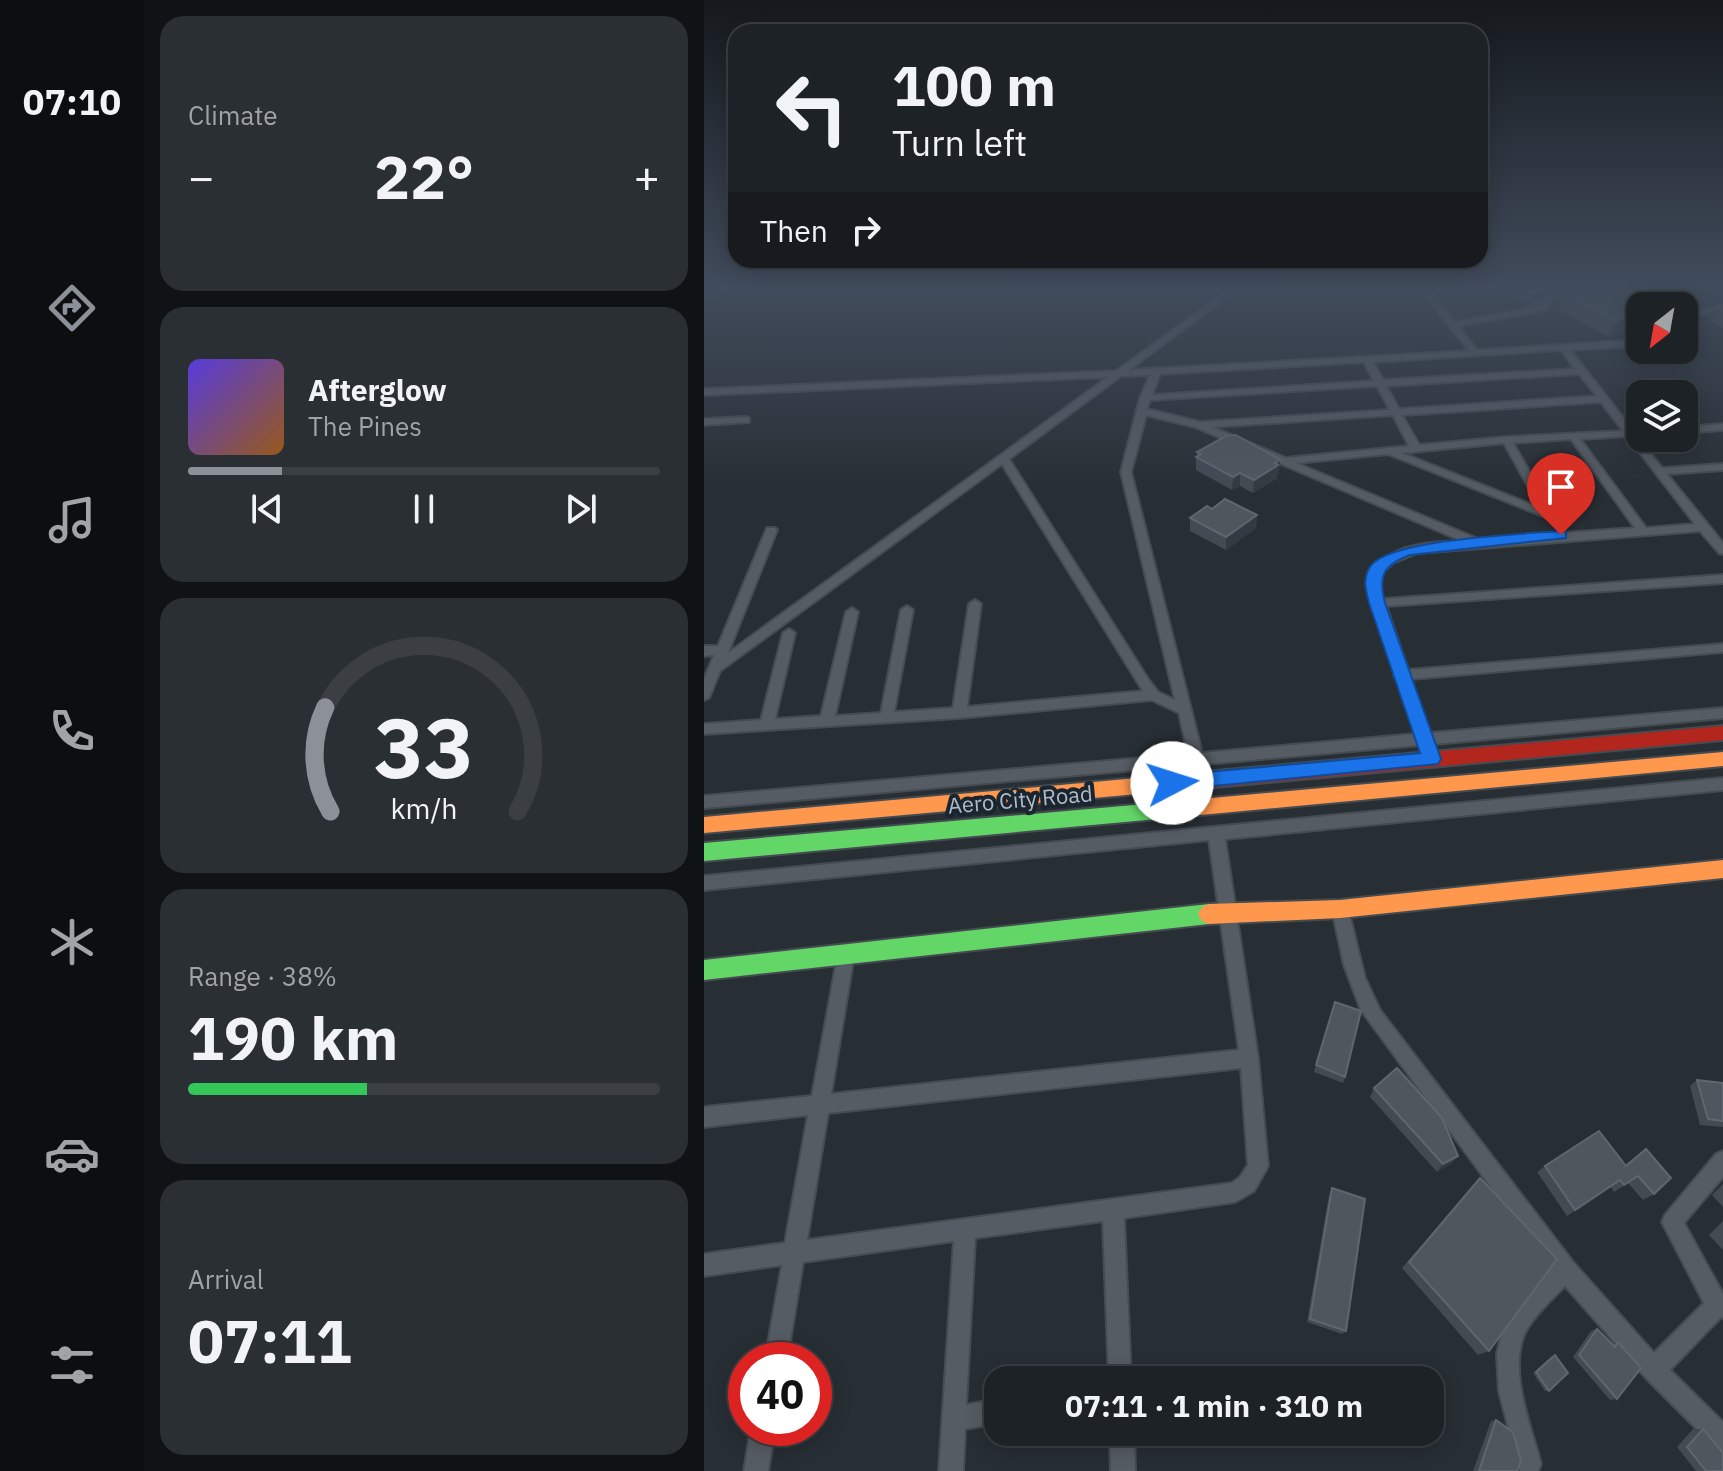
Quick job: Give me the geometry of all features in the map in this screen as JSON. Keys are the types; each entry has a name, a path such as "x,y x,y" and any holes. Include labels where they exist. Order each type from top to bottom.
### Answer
{"street":[{"path":"716,668 1144,357"},
{"path":"704,392 1121,374 1409,357"},
{"path":"1570,357 1600,399 1626,424"},
{"path":"1367,359 1415,447"},
{"path":"1144,405 1580,371"},
{"path":"1156,372 1126,472 1203,780"},
{"path":"1198,425 1600,399"},
{"path":"1144,405 1477,543"},
{"path":"704,422 746,420"},
{"path":"1698,429 1723,427"},
{"path":"1285,461 1415,447 1626,434"},
{"path":"1574,437 1641,529"},
{"path":"1507,440 1561,535"},
{"path":"1388,450 1550,516"},
{"path":"1648,452 1723,550"},
{"path":"1005,460 1153,695"},
{"path":"1660,471 1723,467"},
{"path":"1432,759 1372,583 1376,569 1387,558 1407,551 1477,543 1723,525"},
{"path":"704,695 771,530"},
{"path":"1377,603 1723,579"},
{"path":"959,713 975,604"},
{"path":"887,715 907,610"},
{"path":"827,720 852,612"},
{"path":"767,724 789,633"},
{"path":"1401,675 1723,648"},
{"path":"704,651 723,650"},
{"path":"704,729 887,715 959,713 1153,695 1183,709"},
{"path":"704,802 1723,713"},
{"name":"Aero City Road","path":"704,825 1723,733"},
{"name":"Aero City Road","path":"704,852 1723,759"},
{"path":"704,883 1723,784"},
{"path":"704,1265 1229,1194 1251,1182 1258,1166 1258,1151 1249,1058 1216,833"},
{"path":"704,970 1227,912 1340,909 1723,869"},
{"path":"1340,909 1363,1000 1565,1270 1654,1370 1723,1439"},
{"path":"779,1342 823,1102 845,955"},
{"path":"704,1117 1249,1058"},
{"path":"1654,1370 1720,1306 1672,1222 1723,1161"},
{"path":"1113,1209 1119,1366"},
{"path":"951,1471 965,1230"},
{"path":"1529,1464 1508,1375 1509,1353 1520,1321 1565,1270"},
{"path":"954,1419 984,1414"},
{"path":"756,1471 760,1446"},
{"path":"1122,1446 1123,1471"}],"building":[{"path":"1236,435 1280,460 1275,463 1278,465 1254,480 1240,473 1233,477 1196,457 1201,454 1197,452 1226,436"},
{"path":"1225,499 1257,515 1226,537 1190,518 1207,506 1212,509"},
{"path":"1335,1002 1361,1011 1345,1077 1316,1065"},
{"path":"1397,1068 1442,1118 1458,1156 1443,1164 1374,1088"},
{"path":"1697,1080 1723,1083 1723,1121 1708,1119"},
{"path":"1599,1131 1626,1166 1646,1149 1671,1178 1654,1194 1638,1176 1624,1185 1620,1180 1575,1210 1545,1166"},
{"path":"1480,1178 1557,1259 1489,1351 1409,1262"},
{"path":"1332,1188 1365,1199 1346,1331 1310,1319"},
{"path":"1597,1329 1615,1347 1618,1342 1641,1368 1617,1399 1579,1355"},
{"path":"1555,1355 1568,1373 1549,1391 1536,1372"},
{"path":"1496,1420 1513,1432 1521,1461 1517,1471 1479,1471"},
{"path":"1703,1429 1723,1453 1723,1471 1706,1471 1687,1447"}],"traffic: fast":[{"path":"704,852 1179,809"},
{"path":"704,970 1209,914"}],"traffic: slow":[{"path":"1179,809 1723,759"},
{"path":"704,825 1204,780"},
{"path":"1209,914 1340,909 1723,869"}],"traffic: jam":[{"path":"1204,780 1723,733"}],"route":[{"path":"1172,783 1432,759 1377,603 1372,583 1376,569 1387,558 1407,551 1561,535"}]}
